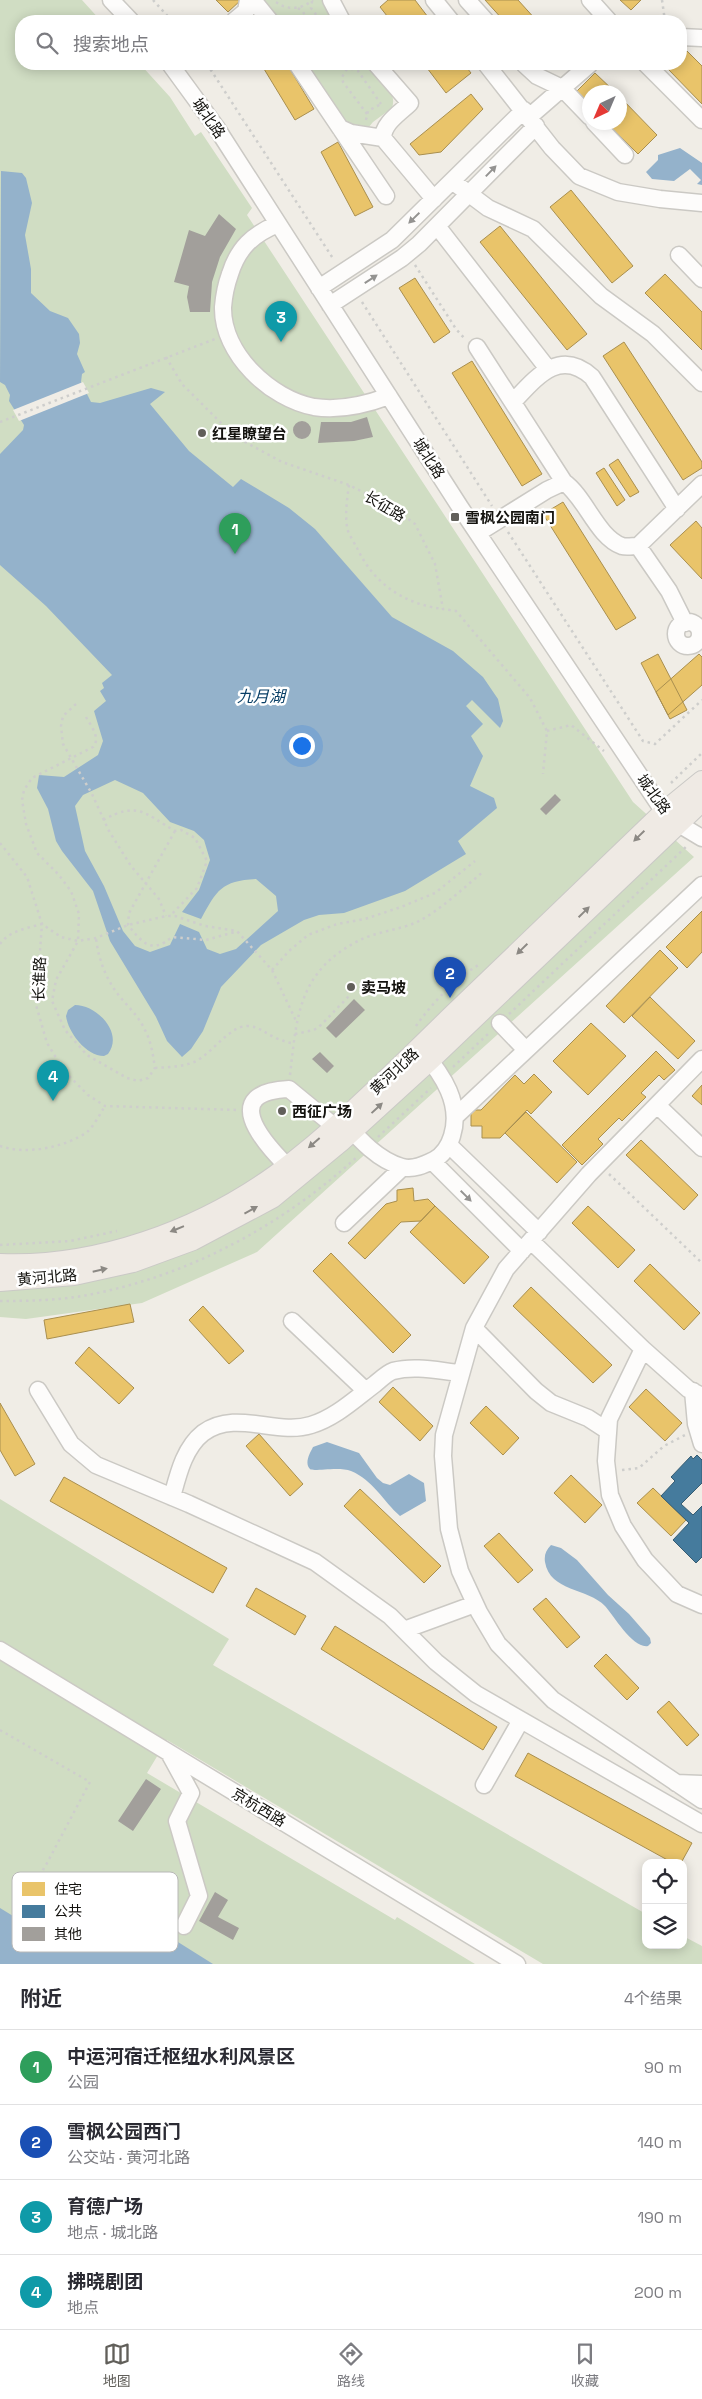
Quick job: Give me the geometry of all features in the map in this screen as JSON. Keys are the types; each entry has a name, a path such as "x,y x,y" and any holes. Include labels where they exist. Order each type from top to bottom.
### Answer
{"main road":[{"name":"黄河北路","path":"0,1281 74,1275 134,1262 193,1240 272,1198 302,1175 342,1126 419,1047 665,811 702,781"},
{"name":"黄河北路","path":"665,811 702,801"},
{"name":"黄河北路","path":"0,1264 46,1263 81,1258 152,1238 184,1226 239,1198 342,1126"}],"street":[{"path":"111,0 125,15"},
{"path":"331,0 339,15"},
{"path":"434,0 446,15"},
{"path":"467,0 481,15"},
{"path":"590,0 604,15"},
{"path":"245,8 262,15"},
{"path":"687,37 702,38"},
{"name":"城北路","path":"178,70 478,533 665,811 702,838"},
{"path":"301,70 386,196"},
{"path":"381,70 410,103 388,124 383,131 384,138 434,199"},
{"path":"491,70 552,148 580,176 618,192 702,203"},
{"path":"530,70 537,76 562,88 582,109"},
{"path":"319,288 392,240 452,181 530,118 583,70"},
{"path":"652,70 702,120"},
{"path":"330,305 408,253 437,226 468,194 530,118"},
{"path":"340,128 351,134 384,138"},
{"path":"602,130 626,156"},
{"path":"452,181 488,208 533,229 601,296 653,334 702,383"},
{"path":"278,224 261,230 243,246 233,263 225,288 223,309 228,334 243,361 259,379 280,395 315,407 342,408 367,404 389,396"},
{"path":"437,226 548,369"},
{"path":"679,255 702,279"},
{"path":"477,347 564,482 573,489 607,537 623,546 638,546 702,484"},
{"path":"513,402 548,369 569,365 584,371 592,377 677,509"},
{"path":"478,533 547,490 564,482"},
{"path":"638,546 669,591 685,623"},
{"path":"457,1115 702,885"},
{"path":"500,1023 526,1050"},
{"path":"287,1166 259,1135 252,1123 251,1111 258,1097 272,1090 289,1089 323,1115 342,1126 380,1157 403,1167 422,1167 449,1146 457,1115 451,1094 419,1047"},
{"path":"702,1059 599,1165 506,1269 474,1328 444,1435 444,1466 449,1529 460,1571 475,1604 498,1644 553,1700 702,1800"},
{"path":"657,1105 702,1148"},
{"path":"449,1146 530,1241"},
{"path":"432,1161 530,1241 643,1349 697,1394 700,1437"},
{"path":"344,1223 403,1167"},
{"path":"292,1321 366,1391"},
{"path":"474,1328 551,1403 588,1418 608,1431"},
{"path":"643,1349 609,1419 607,1471 610,1496 622,1526 645,1560 677,1594 702,1605"},
{"path":"172,1497 181,1465 193,1444 204,1433 228,1423 250,1423 287,1430 311,1425 335,1414 391,1372 413,1368 462,1373"},
{"path":"38,1390 71,1444 96,1465 172,1497 315,1562 384,1611 436,1662 476,1694 702,1824"},
{"path":"404,1630 475,1604"},
{"name":"京杭西路","path":"0,1650 517,1964"},
{"path":"484,1785 521,1720"},
{"path":"168,1751 191,1793 177,1821 199,1896 184,1926"},
{"path":"676,1783 702,1784"}],"path":[{"path":"153,0 167,15"},
{"path":"274,0 287,8 298,8 312,0 312,8 317,15"},
{"path":"662,0 665,15"},
{"path":"298,8 306,15"},
{"path":"211,70 343,273"},
{"path":"346,70 342,77 344,82 367,114"},
{"path":"356,70 381,104"},
{"path":"408,253 456,328 477,347"},
{"path":"354,290 643,741 655,744 702,700"},
{"path":"0,422 228,334"},
{"name":"长征路","path":"166,357 182,384 234,436 282,462 349,485 394,508 415,524 436,564 443,609"},
{"path":"349,485 346,504 347,529 366,568 391,590 422,606 456,611 481,640 530,698 547,731 543,774"},
{"path":"76,704 63,716 61,726 63,744 92,794 103,820 132,866 159,899 167,916"},
{"path":"86,716 97,739 96,744 32,778 24,790 22,800 26,824 37,853 58,874 70,891 79,914 78,942 56,980 52,1001 65,1030 87,1054 127,1078 138,1081 148,1078 155,1068 146,1031 132,1008 117,993 109,980 97,953 97,938"},
{"path":"547,731 571,725 608,755"},
{"path":"665,811 702,753"},
{"path":"103,820 122,810 136,810 150,815 175,831 181,830 195,838 207,861 197,888 167,916"},
{"path":"126,926 129,914 175,831"},
{"name":"长淮路","path":"0,843 27,877 42,924 36,1005 47,1043 65,1072 88,1095 105,1106"},
{"path":"272,970 289,951 308,935 337,924 365,919 435,893 475,861"},
{"path":"289,1089 295,1034 306,990 324,965 358,941 419,921 482,872"},
{"path":"0,944 4,938 20,930 42,924 61,937 78,942 97,938 126,926 167,916 175,916 205,926 237,931 260,954 272,970 297,1023"},
{"path":"126,926 144,943 152,946 162,945 172,937 206,940 237,931"},
{"path":"419,1047 424,1013 466,973 483,962"},
{"path":"295,1034 314,1030 321,1026 349,996"},
{"path":"155,1068 194,1062 207,1054 235,1029 241,1027 253,1027 275,1038 294,1044"},
{"path":"0,1146 21,1152 57,1146 87,1132 105,1106 251,1111"},
{"path":"599,1165 702,1263"},
{"path":"0,1245 70,1241 122,1230"},
{"path":"607,1471 639,1468 664,1446 700,1437"},
{"path":"0,1730 90,1782 42,1872"}],"green space":[{"path":"0,0 82,0 96,15 15,15 15,70 145,70 170,97 195,136 201,132 252,208 247,215 633,802 694,857 257,1252 142,1303 26,1319 0,1317"},
{"path":"264,0 326,0 334,15 273,15"},
{"path":"308,70 375,70 390,89 393,101 392,108 368,128 359,128 344,121"},
{"path":"0,1499 229,1639 213,1665 642,1912 642,1949 687,1949 687,1938 702,1946 702,1964 543,1964 167,1740 147,1773 395,1920 397,1917 475,1964 0,1964"}],"water":[{"path":"680,148 702,163 702,185 697,184 701,180 690,169 674,181 652,179 646,172 658,160 658,155"},
{"name":"九月湖","path":"1,171 22,173 26,178 32,203 25,235 31,269 31,293 50,311 68,318 79,334 80,343 77,354 85,372 82,374 81,382 91,402 100,403 151,388 165,392 150,404 189,451 233,487 241,479 289,508 315,529 392,617 453,651 483,677 498,699 503,721 500,728 472,700 466,706 483,724 471,736 483,756 470,786 494,798 497,808 458,841 466,854 405,891 344,913 319,915 304,920 261,945 221,987 203,1031 191,1049 182,1057 167,1041 156,1017 110,941 93,891 56,841 48,809 37,788 39,775 64,777 98,755 103,741 94,711 106,701 100,691 104,688 102,683 112,675 46,606 0,565 0,454 23,430 24,425 9,401 10,395 5,385 0,382","holes":["115,780 143,793 170,822 194,831 204,840 210,860 199,890 182,912 201,919 211,901 221,889 227,885 244,880 256,879 276,896 278,911 236,949 220,954 207,949 199,932 180,924 170,945 150,952 135,946 123,931 104,886 85,851 75,806 83,795"]},
{"path":"75,1005 92,1010 106,1022 113,1037 112,1046 108,1054 104,1056 91,1052 74,1036 66,1016 68,1010"},
{"path":"327,1442 359,1453 377,1478 383,1483 390,1485 409,1474 424,1483 426,1501 400,1516 372,1485 359,1475 346,1470 310,1469 308,1461 313,1447"},
{"path":"551,1545 561,1548 577,1560 608,1595 629,1614 650,1638 651,1643 648,1646 642,1646 630,1637 598,1600 554,1579 548,1572 545,1562 546,1553"},
{"path":"0,1908 12,1915 12,1952 178,1952 178,1942 213,1964 0,1964"}],"pier":[{"path":"83,382 89,393 19,421 13,410"}],"building: 住宅":[{"path":"216,0 241,0 228,12"},
{"path":"388,0 415,0 426,15 386,15 380,7"},
{"path":"485,0 518,0 532,15 499,15"},
{"path":"620,0 641,0 631,10"},
{"path":"687,51 702,66 702,104 669,70 687,70"},
{"path":"265,70 291,70 314,109 295,120"},
{"path":"429,70 469,70 471,73 446,93"},
{"path":"595,73 608,85 583,85"},
{"path":"582,86 582,98 576,92"},
{"path":"471,94 483,109 441,152 419,155 410,144"},
{"path":"627,104 657,135 638,154 614,130 627,130"},
{"path":"338,142 373,207 355,216 321,152"},
{"path":"571,190 633,266 612,283 550,207"},
{"path":"500,226 587,334 567,350 480,242"},
{"path":"665,274 702,312 702,350 645,293"},
{"path":"415,278 450,332 434,343 399,288"},
{"path":"624,342 702,462 702,468 683,480 603,356"},
{"path":"472,361 542,474 522,486 452,373"},
{"path":"618,459 639,492 630,497 609,465"},
{"path":"604,468 625,500 617,506 596,473"},
{"path":"563,502 636,618 616,630 543,514"},
{"path":"696,521 702,528 702,579 670,545"},
{"path":"658,654 687,710 670,719 641,663"},
{"path":"699,654 702,657 702,685 668,715 656,692"},
{"path":"702,911 702,952 687,968 666,947"},
{"path":"660,950 678,968 624,1023 606,1006"},
{"path":"650,997 695,1041 678,1059 632,1016"},
{"path":"591,1023 626,1056 588,1095 553,1061"},
{"path":"656,1051 675,1070 664,1080 659,1075 641,1093 646,1097 622,1121 619,1118 598,1139 603,1144 582,1165 562,1145"},
{"path":"534,1074 552,1092 531,1114 527,1110 500,1138 482,1138 482,1126 471,1126 471,1110 481,1110 515,1075 524,1084"},
{"path":"702,1085 702,1105 692,1096"},
{"path":"526,1112 577,1162 557,1183 505,1133"},
{"path":"641,1140 698,1195 684,1210 626,1155"},
{"path":"413,1188 414,1201 428,1199 435,1206 421,1221 401,1222 365,1259 348,1243 386,1204 397,1201 397,1190"},
{"path":"435,1206 489,1257 464,1284 410,1232"},
{"path":"588,1206 635,1250 618,1268 572,1223"},
{"path":"331,1253 411,1335 393,1353 313,1271"},
{"path":"650,1264 700,1313 684,1330 634,1281"},
{"path":"531,1287 612,1365 593,1383 513,1306"},
{"path":"130,1304 134,1322 47,1339 44,1320"},
{"path":"203,1306 244,1351 229,1364 189,1320"},
{"path":"89,1347 134,1388 119,1404 75,1363"},
{"path":"393,1387 433,1426 420,1441 379,1402"},
{"path":"646,1389 682,1423 665,1441 629,1407"},
{"path":"0,1403 35,1464 15,1476 0,1450"},
{"path":"486,1406 519,1438 503,1455 470,1423"},
{"path":"259,1434 303,1484 290,1496 246,1446"},
{"path":"571,1475 602,1505 585,1523 554,1493"},
{"path":"64,1477 227,1568 213,1593 50,1501"},
{"path":"653,1488 686,1520 671,1536 637,1503"},
{"path":"360,1489 441,1566 424,1583 344,1506"},
{"path":"499,1533 533,1570 518,1583 484,1546"},
{"path":"256,1588 306,1616 295,1635 246,1606"},
{"path":"546,1598 580,1637 567,1648 533,1609"},
{"path":"335,1626 497,1727 483,1750 321,1649"},
{"path":"606,1654 639,1688 627,1700 594,1666"},
{"path":"669,1701 699,1735 687,1746 657,1712"},
{"path":"528,1753 692,1843 683,1859 666,1859 515,1776"}],"building: 公共":[{"path":"697,1455 702,1460 702,1483 681,1504 693,1515 702,1506 702,1557 696,1563 673,1540 689,1523 661,1496 675,1481 671,1477 691,1456 693,1459"}],"building: 其他":[{"path":"219,214 236,229 220,257 212,282 210,312 190,312 187,297 189,286 174,282 189,230 205,236"},
{"path":"367,417 373,437 354,441 318,443 321,422 351,422"},
{"path":"302,421 308,424 311,430 308,436 302,439 296,436 293,430 296,424"},
{"path":"555,794 561,800 546,815 540,809"},
{"path":"354,999 365,1010 336,1038 326,1028"},
{"path":"320,1052 334,1066 327,1073 312,1059"},
{"path":"146,1779 161,1789 133,1831 118,1821"},
{"path":"215,1892 228,1900 218,1917 239,1928 233,1940 199,1921"}],"place":[{"name":"育德广场","path":"281,342"},
{"name":"红星瞭望台","path":"202,433"},
{"name":"雪枫公园南门","path":"455,517"},
{"name":"中运河宿迁枢纽水利风景区","path":"235,554"},
{"name":"卖马坡","path":"351,987"},
{"name":"雪枫公园西门","path":"450,998"},
{"name":"拂晓剧团","path":"53,1101"},
{"name":"西征广场","path":"282,1111"}]}
